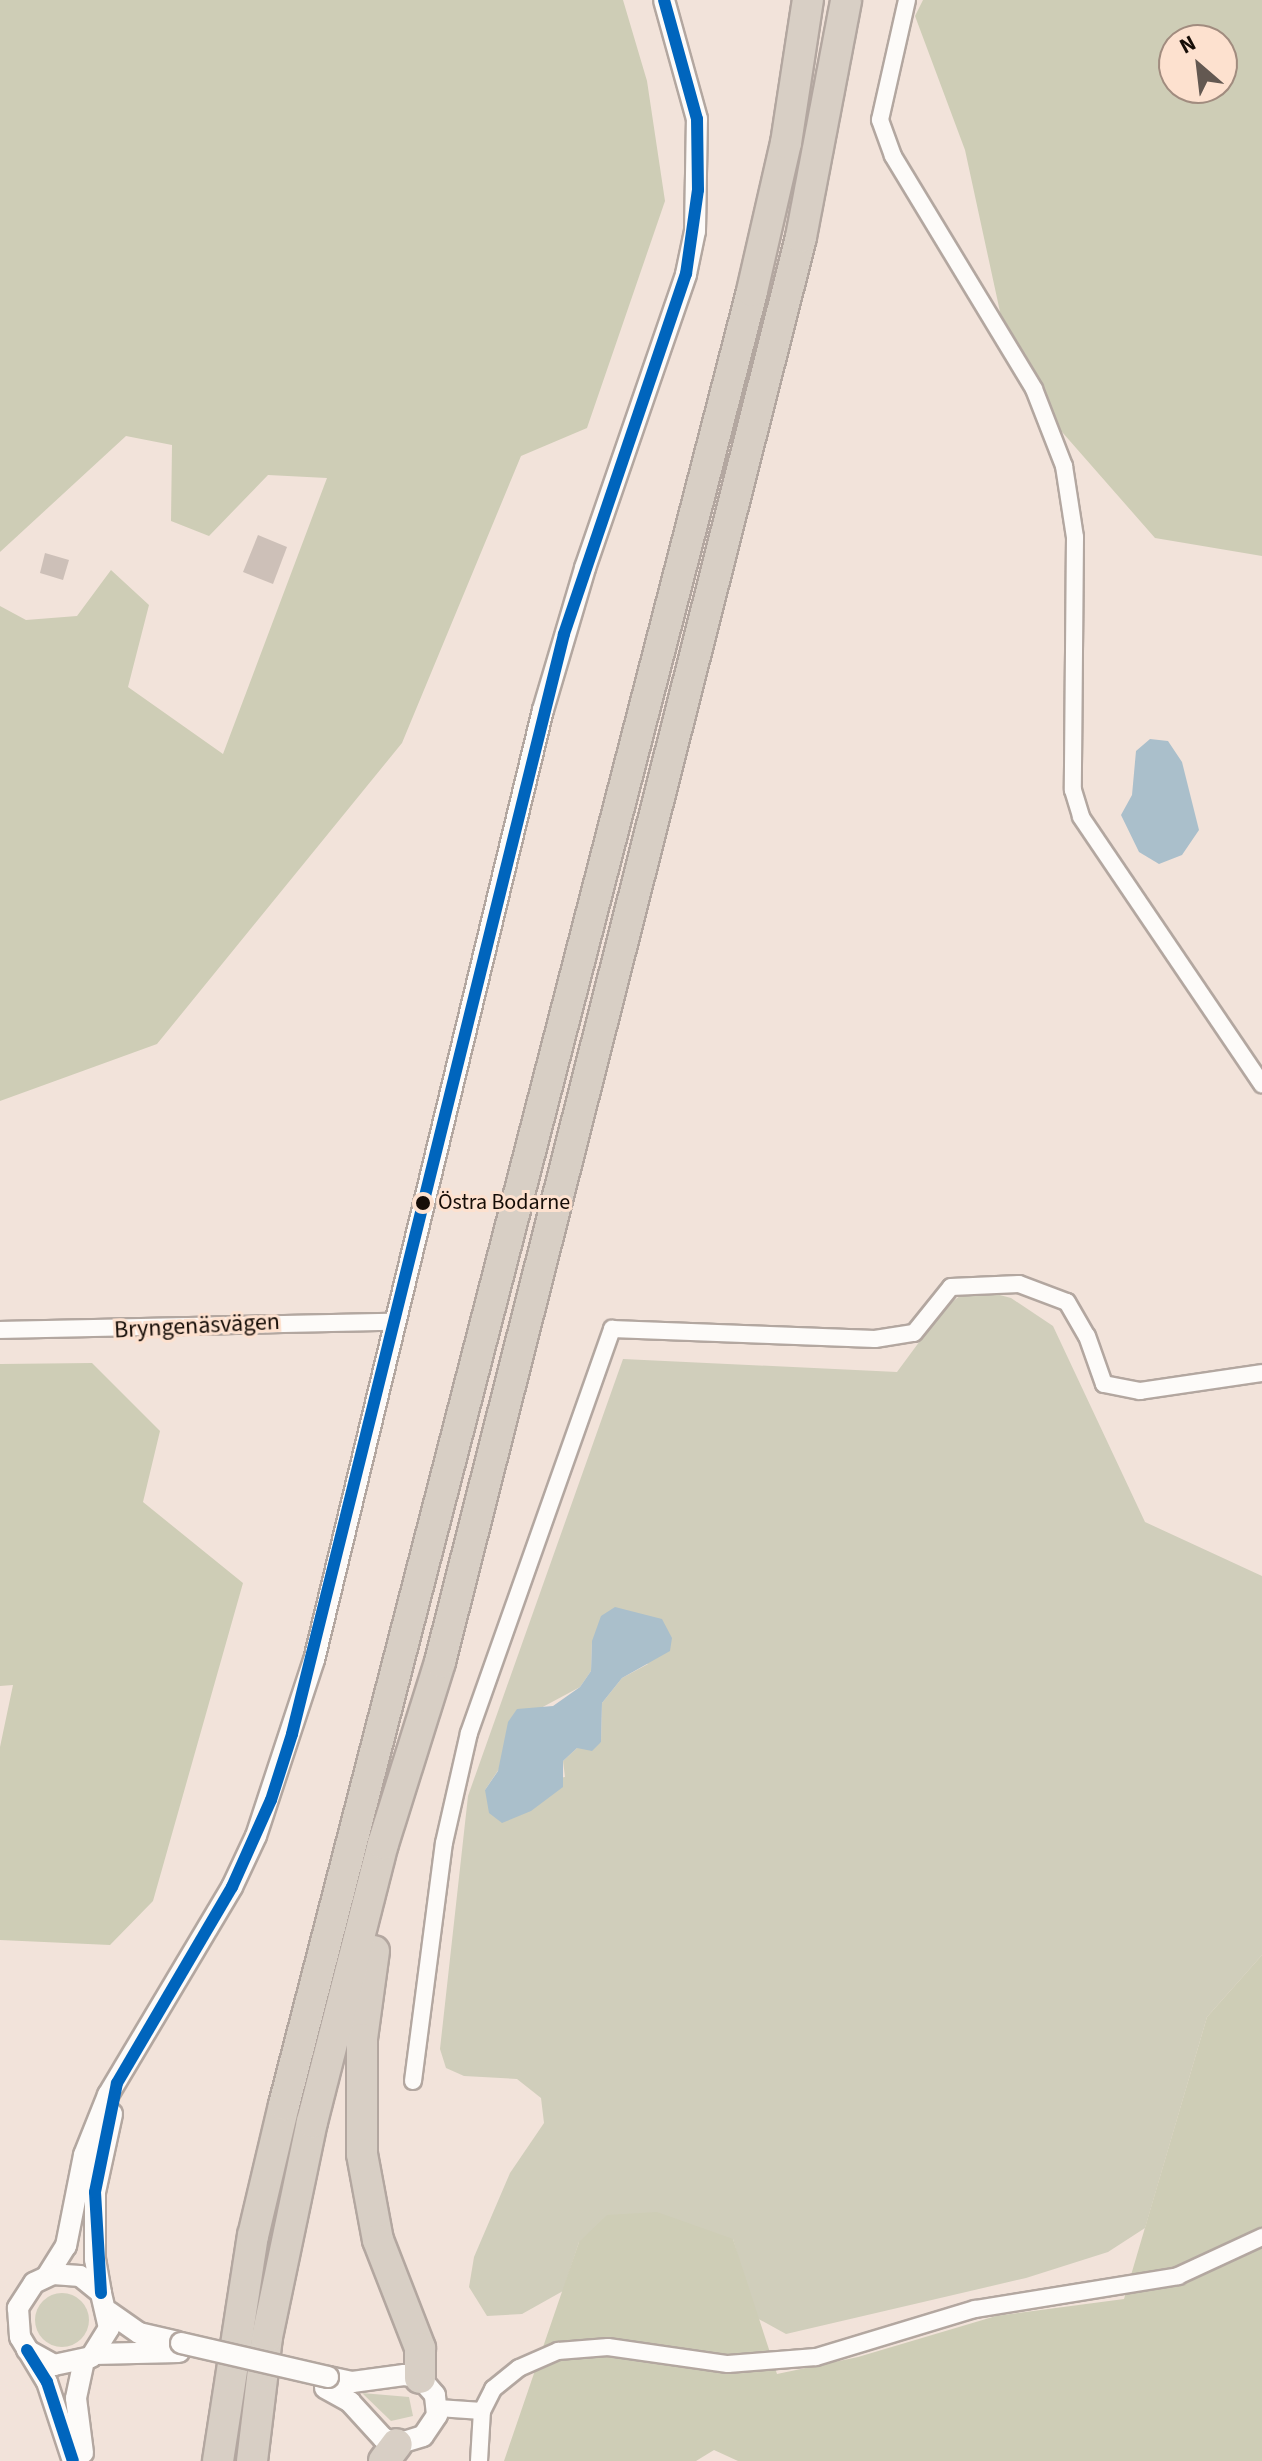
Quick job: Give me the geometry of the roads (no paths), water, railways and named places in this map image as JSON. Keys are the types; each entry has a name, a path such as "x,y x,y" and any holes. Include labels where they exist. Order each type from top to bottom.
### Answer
{"highway":[{"path":"218,2461 236,2332 266,2178 752,291 786,143 808,0"},
{"path":"252,2461 288,2228 383,1844 440,1662 801,237 846,0"},
{"path":"383,1844 385,1896 369,1972 360,2128 370,2210 420,2348 420,2378"}],"street":[{"path":"73,2461 47,2382 18,2330 18,2308 29,2288 47,2276 66,2246 84,2155 117,2083 232,1887 271,1800 314,1660 564,634 686,274 695,231 697,119 664,0"},
{"path":"907,0 880,120 893,156 1034,389 1064,466 1075,537 1073,790 1081,817 1262,1084"},
{"path":"413,2081 444,1843 469,1733 612,1329 875,1339 914,1333 951,1287 1019,1284 1067,1302 1087,1336 1104,1384 1140,1391 1262,1373"},
{"name":"Bryngenäsvägen","path":"0,1330 395,1322"},
{"path":"84,2461 76,2398 89,2358 107,2335 105,2302 95,2259 95,2192 117,2083"},
{"path":"479,2461 482,2411 493,2389 519,2368 558,2351 608,2347 728,2364 816,2357 975,2309 1178,2276 1262,2237"},
{"path":"47,2276 74,2274 139,2333 180,2347 327,2383 404,2375 420,2378 432,2388 438,2408 428,2431 391,2452 383,2438 350,2402 327,2383"},
{"path":"27,2350 54,2365 180,2347"},
{"path":"438,2408 482,2411"}],"water":[{"path":"1150,739 1168,741 1182,762 1199,830 1182,855 1159,864 1139,852 1121,815 1132,795 1136,751"},
{"path":"615,1607 662,1619 672,1638 670,1651 622,1678 602,1703 601,1742 592,1751 577,1748 563,1761 563,1787 531,1811 502,1823 489,1813 485,1790 498,1771 508,1722 517,1709 553,1706 580,1687 591,1671 592,1641 601,1616"}],"place":[{"name":"Östra Bodarne","path":"423,1203"}]}
